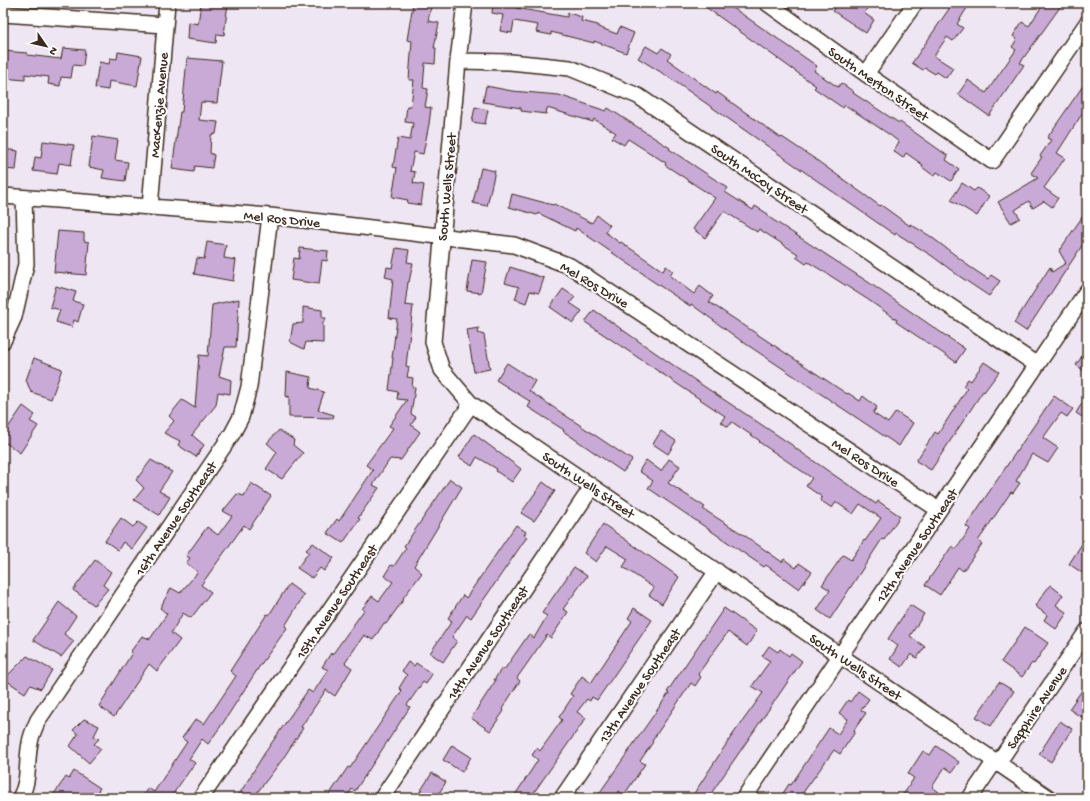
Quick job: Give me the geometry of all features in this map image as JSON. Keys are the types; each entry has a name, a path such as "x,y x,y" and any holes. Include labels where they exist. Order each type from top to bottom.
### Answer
{"street":[{"name":"MacKenzie Avenue","path":"150,207 167,3"},
{"name":"South Wells Street","path":"465,3 441,236 433,342 442,370 471,404 1049,798"},
{"name":"South Merton Street","path":"767,3 866,74 992,161 1087,23"},
{"path":"866,74 915,3"},
{"path":"3,14 165,25"},
{"name":"South McCoy Street","path":"458,61 510,62 570,68 638,96 1037,365"},
{"name":"Mel Ros Drive","path":"3,196 270,216 514,245 570,266 939,510"},
{"path":"3,341 14,317 26,264 24,198"},
{"name":"16th Avenue Southeast","path":"20,798 24,792 27,782 30,743 38,720 242,417 249,387 270,216"},
{"name":"12th Avenue Southeast","path":"744,798 1087,291"},
{"name":"15th Avenue Southeast","path":"201,798 471,404"},
{"name":"14th Avenue Southeast","path":"382,798 592,487"},
{"name":"13th Avenue Southeast","path":"562,798 717,571"},
{"name":"Sapphire Avenue","path":"970,798 1087,631"}],"building":[{"path":"201,3 228,3 224,35 217,34 216,43 187,39 188,22 198,24"},
{"path":"493,3 517,3 516,8 567,17 568,13 582,17 581,21 598,25 598,27 617,34 620,27 634,33 626,53 594,41 594,43 551,32 551,35 536,32 538,25 514,21 512,33 500,31 503,15 492,13"},
{"path":"700,3 726,3 817,66 814,71 838,87 841,83 854,92 853,93 899,123 900,122 948,156 946,160 959,169 951,181 937,172 934,176 922,167 923,165 906,153 903,158 893,151 899,142 890,135 845,105 843,108 814,88 816,86"},
{"path":"838,3 871,3 864,13 874,20 866,33 833,11"},
{"path":"953,3 970,3 957,24 963,28 953,41 947,37 934,56 953,68 946,78 937,72 935,74 925,68 923,70 912,63"},
{"path":"1044,3 1063,3 1020,63 1024,65 989,116 958,94 968,80 986,93 1016,50 1012,47 1017,39 1013,36 1022,22 1029,26"},
{"path":"413,4 431,7 428,21 439,23 434,48 436,48 435,64 425,63 423,88 428,89 425,107 431,108 429,124 423,154 414,152 410,171 415,172 413,183 424,185 421,205 407,203 408,200 392,197 397,168 393,167 398,138 410,140 413,123 405,122 407,106 411,106 414,80 409,80 412,41 407,40"},
{"path":"646,46 658,53 662,48 671,54 667,59 716,94 717,92 781,138 782,137 815,159 910,226 910,224 930,236 967,265 988,279 991,275 1000,281 989,296 932,256 896,233 895,235 667,76 638,58"},
{"path":"63,48 85,50 83,66 73,65 71,78 61,77 60,86 48,84 49,77 25,74 25,80 3,78 3,51 27,53 27,55 61,59"},
{"path":"118,52 142,56 137,86 109,81 108,90 95,88 99,62 109,64 110,58 117,59"},
{"path":"187,58 222,61 217,103 201,102 199,120 218,122 216,134 211,135 210,153 214,155 212,168 195,166 194,172 172,169 180,112 182,112"},
{"path":"1087,80 1087,106 1057,153 1065,158 1044,188 1058,198 1052,207 1044,201 1033,208 1029,201 1015,210 1020,218 1011,223 998,202 1038,178 1031,173 1051,140 1047,138"},
{"path":"486,86 512,91 559,95 606,111 608,108 728,188 725,192 753,210 755,206 768,214 767,216 868,282 965,349 956,362 896,322 897,320 867,299 808,262 806,264 796,257 798,254 759,229 757,232 724,211 705,238 693,229 715,198 665,165 666,163 628,139 624,145 612,138 616,133 594,119 593,122 547,108 546,114 521,111 521,108 483,102"},
{"path":"475,107 488,110 485,124 472,122"},
{"path":"93,136 118,140 115,160 128,162 125,181 102,178 104,170 89,167"},
{"path":"43,141 74,145 71,165 59,163 57,174 33,171 35,157 41,158"},
{"path":"3,149 18,151 16,170 3,169"},
{"path":"481,168 495,171 487,206 473,203"},
{"path":"962,183 974,191 977,188 989,196 977,216 951,200"},
{"path":"512,194 553,205 554,204 592,223 597,215 610,225 605,232 620,243 621,242 663,271 666,266 673,271 670,276 694,294 700,286 713,296 709,302 847,394 848,393 860,401 863,396 877,407 873,413 888,423 896,412 913,423 899,446 740,340 691,304 690,306 576,228 575,231 538,213 537,215 509,207"},
{"path":"1087,210 1087,238 1026,331 1014,323 1050,267 1052,272 1066,263 1059,251"},
{"path":"58,231 84,233 84,241 89,242 86,275 54,272"},
{"path":"207,242 226,245 224,258 236,260 233,281 194,274 197,258 204,259"},
{"path":"300,248 328,251 327,261 322,260 319,284 291,280 294,258 299,259"},
{"path":"396,248 409,250 407,262 413,263 408,282 405,305 413,306 406,366 409,367 407,377 413,378 412,387 415,388 411,414 416,417 411,425 420,432 401,460 390,459 373,485 379,488 343,543 327,533 337,519 339,521 373,470 366,465 393,428 389,426 407,400 397,399 398,392 389,390 397,319 389,318 393,279 385,277 387,267 392,268"},
{"path":"472,260 487,262 481,293 467,291"},
{"path":"510,267 544,278 539,293 530,291 526,303 515,299 519,287 505,283"},
{"path":"56,286 76,292 73,301 83,304 78,322 74,320 72,327 56,322 60,310 50,307"},
{"path":"563,289 575,297 570,303 582,311 573,323 550,307"},
{"path":"239,299 236,347 225,347 219,376 231,380 230,394 218,392 216,405 192,435 204,445 196,457 178,445 180,441 164,433 174,421 169,416 182,400 195,408 199,355 208,356 212,305"},
{"path":"303,307 322,310 322,318 326,318 322,325 323,343 306,342 304,349 290,342 293,324 303,323"},
{"path":"594,310 876,504 878,501 900,516 884,540 882,539 830,619 817,610 830,590 822,585 843,555 851,560 881,518 860,504 853,514 836,502 832,508 820,500 822,497 806,486 812,478 732,422 728,427 721,422 725,416 585,322"},
{"path":"479,328 478,333 484,335 490,369 474,372 467,330"},
{"path":"1087,349 1087,373 1076,365"},
{"path":"34,358 62,369 51,399 31,392 26,380"},
{"path":"984,362 999,372 984,392 983,391 931,470 916,461 935,432 938,434 967,389 963,386 968,379 971,381"},
{"path":"507,363 535,381 529,391 632,460 623,472 563,431 564,430 528,407 531,402 496,380"},
{"path":"287,372 311,377 310,388 324,392 318,410 334,415 333,418 289,417 289,396 286,397"},
{"path":"1087,395 1087,420 1076,413"},
{"path":"1054,396 1073,409 1067,417 1061,413 1043,438 1058,448 1048,463 1032,454 1016,481 1020,483 1013,493 1011,492 978,541 982,544 963,571 958,567 940,595 925,585 952,546 956,549 970,529 966,526"},
{"path":"23,406 35,415 30,421 38,426 20,453 3,441 3,435"},
{"path":"279,430 294,440 293,445 303,453 282,479 266,469 277,452 267,443"},
{"path":"661,431 676,441 668,454 653,444"},
{"path":"474,434 521,469 512,482 496,471 497,469 477,457 472,466 459,457"},
{"path":"669,459 680,466 668,483 705,507 703,509 744,535 782,562 784,559 796,568 799,563 812,572 799,589 766,565 764,567 648,488 653,481 639,471 646,460 661,471"},
{"path":"151,460 172,472 159,491 170,497 159,515 134,500 144,488 136,480"},
{"path":"450,479 462,487 414,566 422,573 373,640 364,635 345,663 352,668 335,696 326,690 301,727 303,728 282,760 253,798 237,798 264,754 308,690 313,693 328,670 322,667 364,610 362,609 372,596 379,601 393,582 384,576 391,565 394,566 406,548 404,546"},
{"path":"543,482 555,491 534,521 521,513"},
{"path":"251,483 271,496 249,529 244,525 201,585 211,592 191,618 183,613 171,633 180,640 157,671 149,664 114,717 99,706 132,653 131,651 142,636 150,639 167,614 160,608 171,588 180,593 198,572 186,563 190,558 186,556 207,527 218,535 232,516 223,511 237,494 244,496"},
{"path":"121,518 133,527 138,522 147,528 132,549 123,542 118,550 105,541"},
{"path":"603,524 679,577 662,604 649,595 654,588 623,567 628,559 607,546 596,562 584,553"},
{"path":"516,525 526,532 524,535 527,537 471,618 467,615 452,637 457,641 443,662 430,653 452,621 448,618 463,595 466,598"},
{"path":"1087,536 1087,576 1069,564"},
{"path":"313,543 334,558 324,571 320,568 312,578 297,568 309,552 306,550"},
{"path":"95,560 111,572 103,585 108,589 94,605 73,590"},
{"path":"574,567 587,576 563,609 568,612 551,638 547,635 517,678 520,681 502,709 504,711 490,731 471,718 496,680 494,680 502,668 504,670 529,634 534,638 547,616 542,613"},
{"path":"289,584 304,595 285,626 287,628 259,667 223,723 208,744 202,739 189,759 195,763 170,798 141,798 148,788 154,792 187,742 182,738 196,719 204,724 236,676 230,671 267,614 269,615"},
{"path":"1050,585 1063,595 1056,605 1067,613 1056,629 1044,620 1047,615 1035,606"},
{"path":"59,602 76,616 64,634 74,641 61,657 33,640"},
{"path":"910,605 924,614 910,636 925,647 917,658 911,654 902,667 890,659 898,646 888,639"},
{"path":"634,608 652,620 597,700 592,697 590,701 587,699 577,712 586,718 530,798 513,798 538,760 532,755 537,748 540,751 562,720 559,717 573,696 570,694 582,676 591,683 632,621 628,618"},
{"path":"724,608 757,631 747,646 728,632 698,674 701,677 695,686 691,683 652,741 653,742 640,761 645,764 624,795 619,791 615,798 596,798 669,693 667,692"},
{"path":"1025,627 1048,643 1034,664 1032,663 1022,677 1001,662"},
{"path":"769,646 778,652 780,649 789,656 791,653 802,661 708,798 691,798 731,737 763,693 752,686 770,661 762,656"},
{"path":"27,656 52,670 41,689 30,685 25,693 4,679"},
{"path":"408,662 414,666 416,663 432,674 426,684 423,682 407,705 410,707 355,791 352,789 346,798 327,798 348,767 350,768 402,691 399,688 407,675 402,671"},
{"path":"999,682 1014,691 991,726 976,717"},
{"path":"1087,683 1087,708 1081,717 1069,709"},
{"path":"858,691 869,699 861,710 866,713 840,754 834,750 799,798 780,798 789,784 791,785 829,728 838,734 848,719 839,713 848,700 850,702"},
{"path":"84,719 99,726 94,736 99,739 94,744 101,749 89,763 70,746 78,734 73,730"},
{"path":"1060,721 1072,729 1051,762 1039,754"},
{"path":"452,745 471,757 462,772 443,760"},
{"path":"936,746 959,762 952,772 945,767 932,787 939,792 935,798 901,798 914,778 908,774 923,751 930,755"},
{"path":"74,771 100,788 94,798 51,798 66,777 69,779"},
{"path":"432,773 446,782 436,798 416,798"}]}
